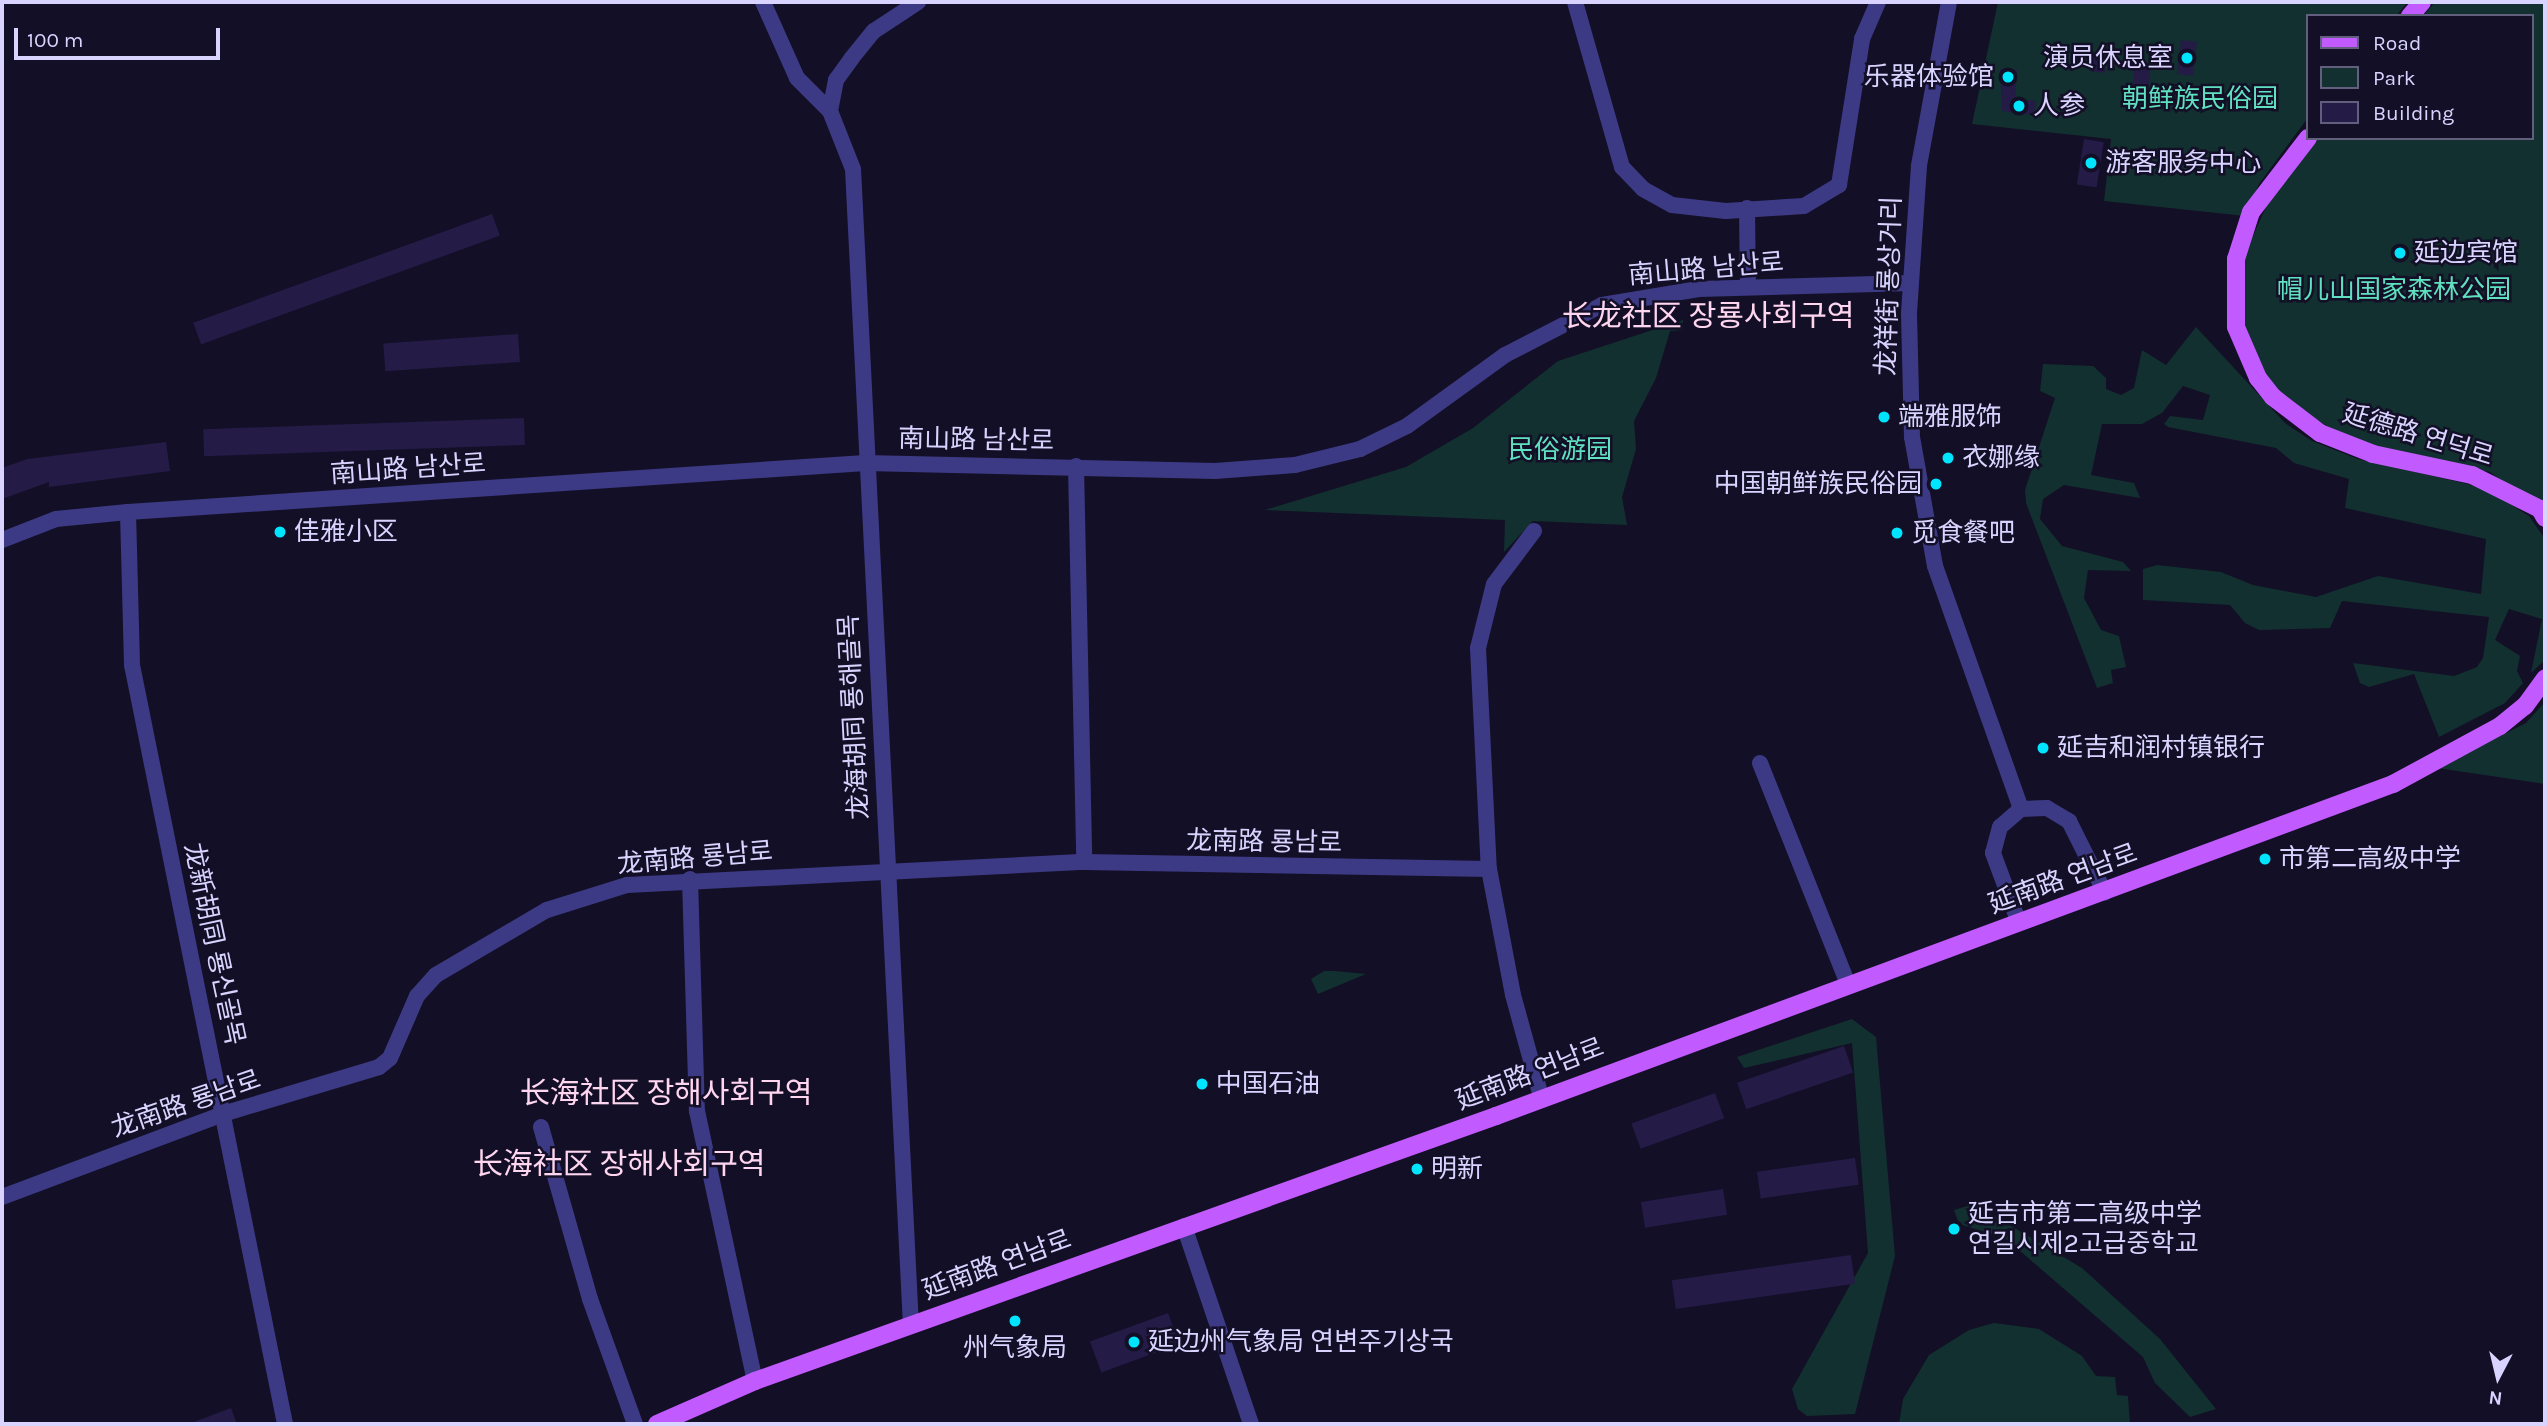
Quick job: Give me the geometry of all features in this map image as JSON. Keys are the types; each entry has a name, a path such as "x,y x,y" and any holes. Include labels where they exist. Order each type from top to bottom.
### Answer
{"main road":[{"name":"延德路 연덕로","path":"2306,140 2251,212 2236,259 2236,327 2258,377 2273,397 2320,433 2373,454 2472,475 2511,492 2545,518"},
{"name":"延南路 연남로","path":"657,1424 755,1381 2105,893 2393,784 2500,726 2525,706 2545,678"}],"street":[{"path":"764,2 797,78 830,111"},
{"path":"830,111 836,80 851,59 874,31 918,2"},
{"path":"1575,2 1629,176 1672,205 1748,208 1804,206 1839,185 1862,39 1878,2"},
{"name":"龙祥街 룡상거리","path":"1949,2 1922,140 1911,283 1910,412 1922,514 1941,588 2021,809"},
{"path":"797,78 829,78 851,59"},
{"name":"龙海胡同 룡해골목","path":"830,111 853,169 865,463 911,1325"},
{"path":"1748,208 1748,286"},
{"name":"南山路 남산로","path":"2,540 57,519 128,512 865,463 1245,470 1360,449 1407,426 1505,355 1602,305 1748,286 1911,283"},
{"path":"1076,466 1084,862"},
{"name":"龙新胡同 룡신골목","path":"128,512 132,665 226,1113 285,1424"},
{"path":"1534,531 1494,584 1480,635 1489,869 1513,995 1541,1097"},
{"path":"1760,764 1848,984"},
{"path":"2019,923 1993,853 2000,827 2021,809 2047,808 2069,821 2105,893"},
{"name":"龙南路 룡남로","path":"2,1197 226,1113 379,1067 390,1058 417,996 436,975 547,910 627,886 690,879 1084,862 1489,869"},
{"path":"690,879 697,1111 755,1381"},
{"path":"541,1127 590,1299 635,1424"},
{"path":"1184,1226 1246,1423"}],"green space":[{"name":"朝鲜族民俗园","path":"1998,2 2408,2 2398,14 2306,14 2306,120 2259,184 2245,216 2104,201 2111,139 1972,124"},
{"name":"帽儿山国家森林公园","path":"2435,2 2545,2 2545,513 2490,472 2377,447 2339,433 2295,407 2262,377 2242,331 2244,256 2275,187 2315,140 2533,140 2533,14 2425,14"},
{"name":"民俗游园","path":"1683,320 1683,330 1670,331 1656,378 1634,421 1636,449 1622,497 1627,525 1533,521 1504,552 1505,520 1265,510 1406,467 1473,428 1558,361"},
{"path":"2196,327 2285,423 2312,441 2358,459 2485,488 2529,516 2545,539 2545,660 2531,673 2542,619 2509,609 2495,640 2520,656 2517,671 2523,683 2505,703 2439,737 2414,674 2369,687 2360,683 2353,663 2454,676 2477,667 2483,658 2489,617 2342,601 2330,628 2259,630 2245,623 2230,605 2143,600 2143,569 2157,565 2221,572 2253,585 2316,597 2378,576 2481,594 2486,539 2345,508 2349,479 2294,463 2276,448 2168,427 2164,424 2170,416 2203,420 2210,395 2183,386 2162,413 2142,424 2102,424 2091,475 2134,483 2140,498 2064,485 2043,499 2040,519 2062,546 2123,562 2131,571 2088,570 2084,598 2101,630 2119,636 2126,667 2111,670 2113,683 2097,688 2026,503 2025,490 2055,398 2040,391 2043,364 2093,366 2106,378 2106,389 2121,395 2134,388 2142,350 2166,365"},
{"path":"2545,702 2545,784 2437,768 2526,723"},
{"path":"1324,971 1366,974 1318,994 1311,979"},
{"path":"1852,1019 1876,1037 1895,1256 1855,1414 1807,1416 1798,1409 1792,1389 1868,1253 1852,1043 1744,1068 1737,1057"},
{"path":"1974,1204 2082,1268 2160,1339 2216,1409 2190,1417 2155,1383 2143,1357 2005,1238 1959,1224 1954,1210"},
{"path":"1994,1323 2039,1329 2082,1356 2096,1376 2115,1377 2117,1395 2128,1396 2130,1424 1899,1424 1903,1399 1929,1355 1969,1330"}],"building":[{"name":"演员休息室","path":"2181,40 2197,42 2193,76 2177,74"},
{"path":"2091,55 2107,57 2105,73 2089,71"},
{"path":"2135,64 2151,66 2147,95 2131,93"},
{"path":"2000,69 2017,70 2015,99 2036,101 2034,115 2002,111"},
{"name":"游客服务中心","path":"2084,139 2104,142 2097,188 2077,184"},
{"path":"492,214 500,236 201,344 193,323"},
{"path":"518,334 520,362 385,371 383,343"},
{"path":"524,418 525,445 204,456 203,429"},
{"path":"166,442 170,471 49,487 49,482 2,499 2,468 27,459"},
{"path":"1844,1046 1853,1072 1746,1109 1737,1083"},
{"path":"1715,1093 1724,1118 1641,1149 1631,1123"},
{"path":"1855,1158 1859,1185 1761,1199 1757,1172"},
{"path":"1723,1189 1727,1215 1645,1228 1641,1202"},
{"path":"1851,1255 1855,1284 1676,1309 1672,1280"},
{"name":"延边州气象局 연변주기상국","path":"1168,1313 1179,1344 1101,1372 1090,1341"},
{"path":"231,1408 237,1424 191,1424 191,1423"}],"place":[{"name":"演员休息室","path":"2187,58"},
{"name":"乐器体验馆","path":"2008,77"},
{"name":"人参","path":"2019,106"},
{"name":"游客服务中心","path":"2091,163"},
{"name":"延边宾馆","path":"2400,253"},
{"name":"端雅服饰","path":"1884,417"},
{"name":"衣娜缘","path":"1948,458"},
{"name":"中国朝鲜族民俗园","path":"1936,484"},
{"name":"佳雅小区","path":"280,532"},
{"name":"觅食餐吧","path":"1897,533"},
{"name":"延吉和润村镇银行","path":"2043,748"},
{"name":"市第二高级中学","path":"2265,859"},
{"name":"中国石油","path":"1202,1084"},
{"name":"明新","path":"1417,1169"},
{"name":"延吉市第二高级中学 연길시제2고급중학교","path":"1954,1229"},
{"name":"州气象局","path":"1015,1321"},
{"name":"延边州气象局 연변주기상국","path":"1134,1342"}],"district":[{"name":"长龙社区 장룡사회구역","path":"1708,316"},
{"name":"长海社区 장해사회구역","path":"666,1093"},
{"name":"长海社区 장해사회구역","path":"619,1164"}]}
